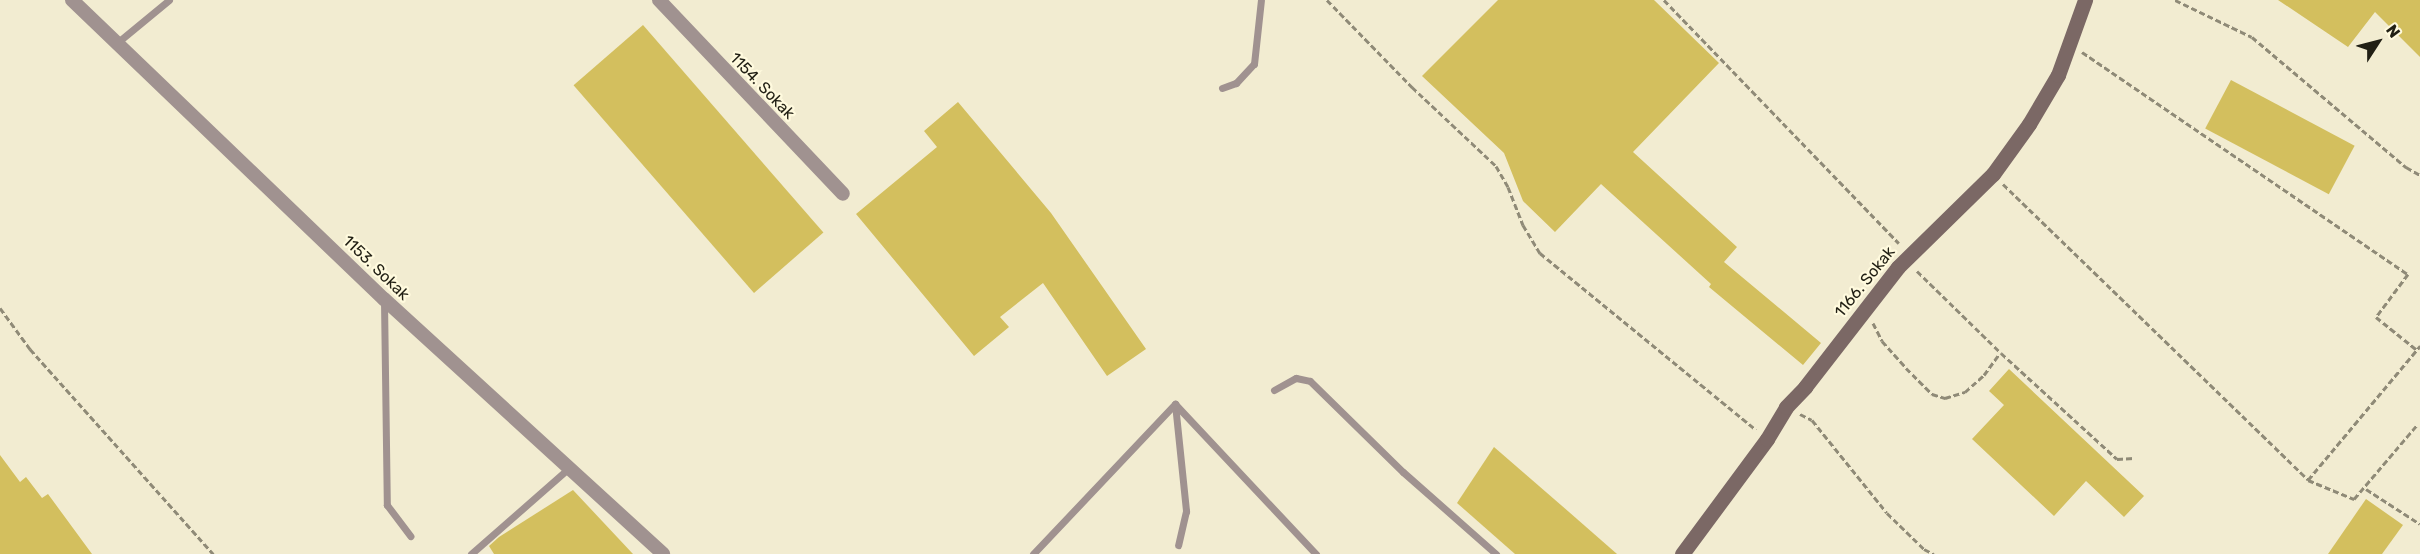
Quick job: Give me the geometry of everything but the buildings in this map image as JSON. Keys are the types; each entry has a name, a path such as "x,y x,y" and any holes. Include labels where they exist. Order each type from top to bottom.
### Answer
{"street":[{"name":"1153. Sokak","path":"72,0 384,299 663,554"},
{"name":"1154. Sokak","path":"659,0 843,194"},
{"name":"1166. Sokak","path":"1682,554 1767,438 1786,407 1805,387 1866,308 1910,255 1993,174 2029,124 2058,75 2071,45 2085,0"}],"lane":[{"path":"118,42 169,0"},
{"path":"1222,88 1236,84 1254,64 1261,0"},
{"path":"384,299 387,505 410,536"},
{"path":"1274,390 1296,378 1310,381 1403,472 1496,554"},
{"path":"1175,404 1186,511 1178,545"},
{"path":"1033,554 1175,404"},
{"path":"1175,404 1316,554"},
{"path":"471,554 570,467"}],"path":[{"path":"1327,0 1412,87 1496,166 1508,187 1523,225 1540,253 1767,438"},
{"path":"1664,0 1910,255 1918,273 2117,459 2134,458"},
{"path":"2175,0 2253,37 2406,167 2420,175"},
{"path":"2071,45 2144,92 2408,274 2376,317 2417,350"},
{"path":"1993,174 2308,480 2354,499 2366,489 2418,425"},
{"path":"0,308 30,349 213,554"},
{"path":"1866,308 1882,341 1926,387 1938,396 1945,398 1965,392 1984,375 2001,353"},
{"path":"2308,480 2420,346"},
{"path":"1786,407 1812,420 1887,513 1924,549 1934,554"},
{"path":"2366,489 2420,524"}]}
